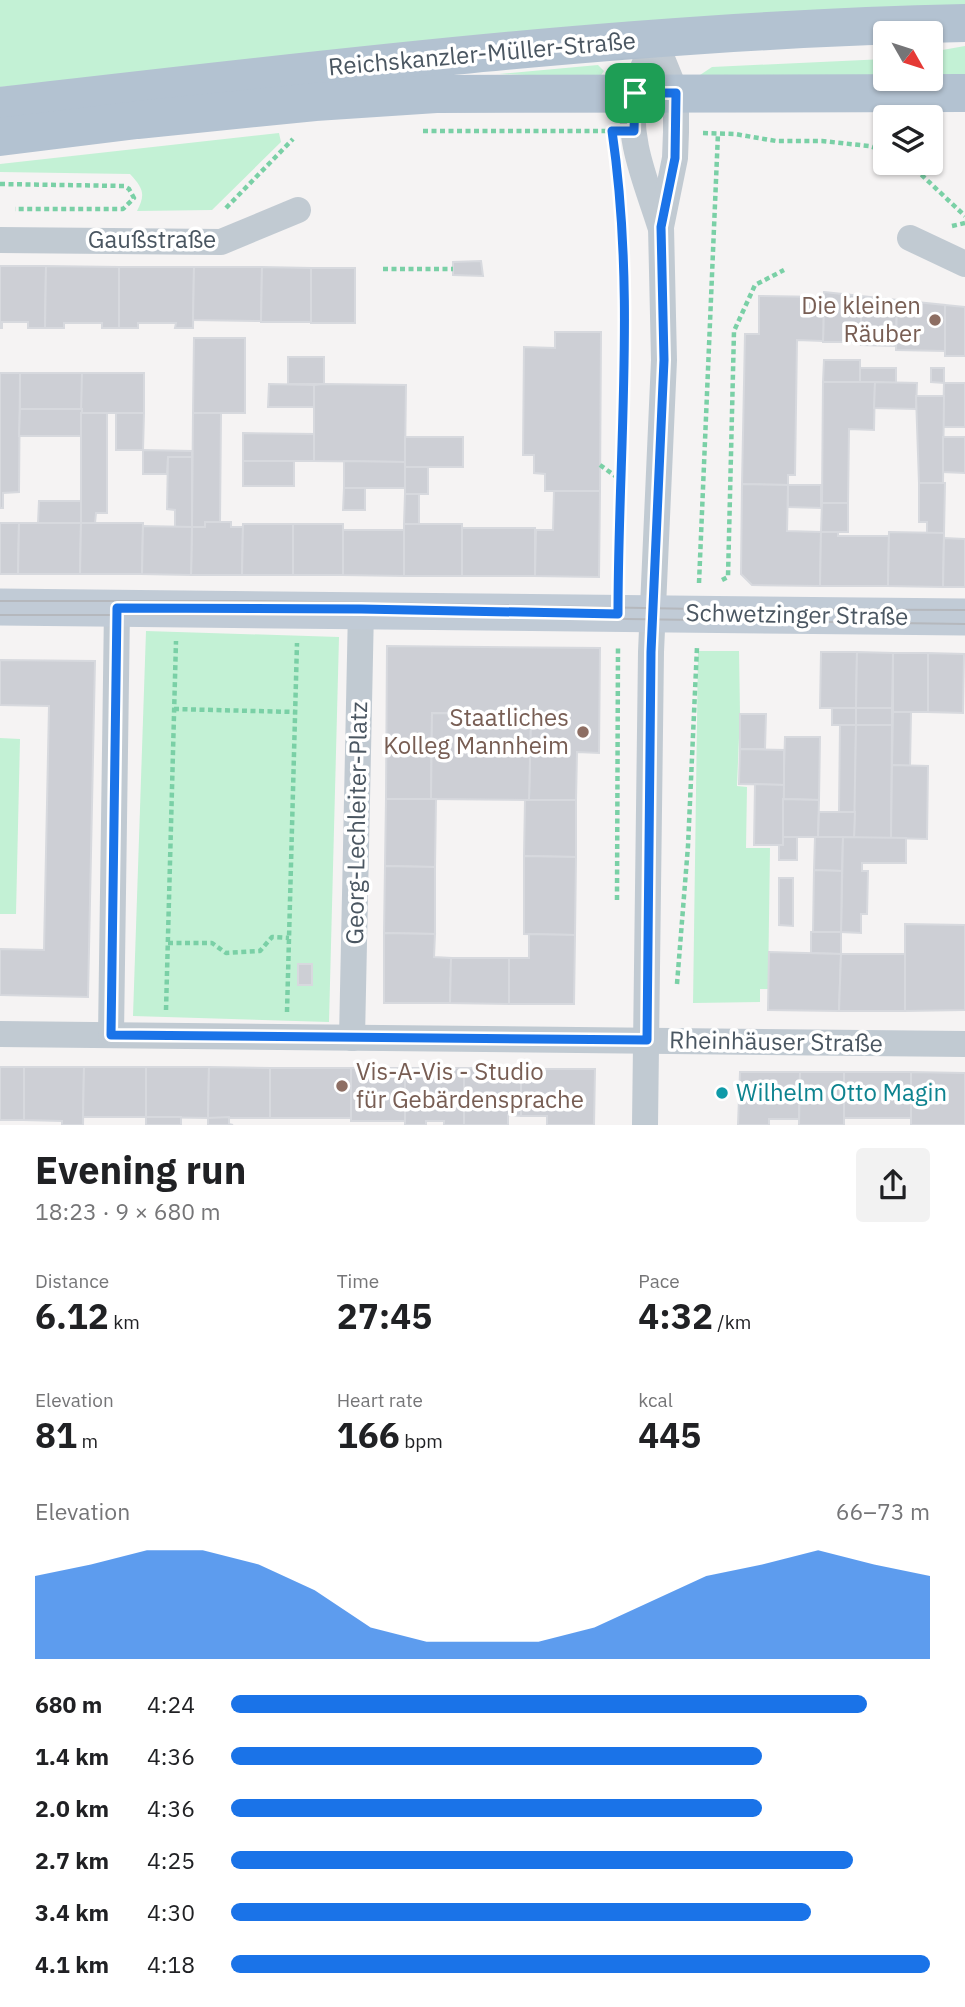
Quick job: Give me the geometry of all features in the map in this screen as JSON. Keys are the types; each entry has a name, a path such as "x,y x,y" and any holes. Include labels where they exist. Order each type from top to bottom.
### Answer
{"main road":[{"name":"Reichskanzler-Müller-Straße","path":"0,106 311,70 654,39 965,23"},
{"name":"Reichskanzler-Müller-Straße","path":"0,137 315,102 436,94 965,93"}],"street":[{"path":"654,39 635,93 634,131 639,162 661,227"},
{"path":"645,1125 647,1040 635,614 664,360 661,227 675,158 676,132 676,93 654,39"},
{"name":"Gaußstraße","path":"0,240 221,242 298,210"},
{"path":"910,237 965,264"},
{"name":"Schwetzinger Straße","path":"0,607 965,617"},
{"path":"111,1035 117,608"},
{"name":"Georg-Lechleiter-Platz","path":"352,1038 361,609"},
{"name":"Rheinhäuser Straße","path":"0,1034 965,1044"}],"path":[{"path":"420,131 634,131"},
{"path":"676,132 735,134 776,141 822,141 873,147"},
{"path":"222,212 294,138"},
{"path":"922,175 965,216"},
{"path":"0,184 124,187 129,189 134,198 123,209 14,209"},
{"path":"617,905 635,614 622,481 626,307 619,191"},
{"path":"383,269 453,269"},
{"path":"718,582 728,577 734,331 755,285 784,270"},
{"path":"600,465 622,481"},
{"path":"165,1036 176,630"},
{"path":"286,1037 297,631"},
{"path":"174,709 295,712"},
{"path":"168,943 212,943 226,953 260,951 272,937 289,938"}],"green space":[{"path":"0,0 965,0 965,8 0,87"},
{"path":"965,46 965,74 943,75 943,50"},
{"path":"873,60 873,75 700,75 712,67"},
{"path":"598,65 604,71 599,78 499,74"},
{"path":"279,133 281,142 212,210 137,211 142,200 142,191 130,174 0,172 0,164"},
{"path":"146,631 339,637 329,1022 133,1016"},
{"path":"698,651 739,651 737,786 747,787 746,848 770,848 768,989 760,989 760,1002 693,1003"},
{"path":"0,738 20,739 16,914 0,914"}],"building":[{"path":"481,261 483,276 453,275 453,262"},
{"path":"0,266 46,266 45,328 28,328 28,322 2,322 0,328"},
{"path":"46,266 119,267 119,328 102,328 102,323 64,323 64,328 45,328"},
{"path":"119,267 194,267 193,328 175,328 176,323 138,323 138,328 119,328"},
{"path":"194,267 262,267 261,321 193,320"},
{"path":"262,267 311,268 311,322 261,322"},
{"path":"311,268 355,268 355,323 311,323"},
{"path":"824,292 861,296 861,342 823,342"},
{"path":"759,296 824,297 823,341 797,340 795,475 788,475 788,485 742,484 745,334 759,334"},
{"path":"861,296 897,300 896,346 861,345"},
{"path":"897,300 945,305 945,351 896,350"},
{"path":"945,305 965,307 965,356 945,356"},
{"path":"555,332 601,332 600,491 545,491 545,474 534,473 534,455 523,455 524,347 555,348"},
{"path":"194,338 245,338 245,413 193,413"},
{"path":"288,357 324,357 324,384 288,384"},
{"path":"824,360 860,360 860,382 823,382"},
{"path":"860,368 896,368 896,383 860,382"},
{"path":"931,368 944,368 944,383 931,382"},
{"path":"0,373 20,373 19,492 3,493 3,508 0,508"},
{"path":"20,373 82,373 82,409 20,409"},
{"path":"82,373 144,373 144,413 81,413"},
{"path":"823,382 875,382 874,430 849,429 848,503 822,503"},
{"path":"875,382 917,383 916,409 874,408"},
{"path":"944,383 965,383 965,427 943,427"},
{"path":"269,384 314,385 314,407 268,407"},
{"path":"314,385 406,385 405,462 314,461"},
{"path":"916,396 944,396 943,484 919,483"},
{"path":"20,409 82,409 81,436 19,436"},
{"path":"81,413 107,413 107,513 96,513 95,523 81,523"},
{"path":"116,413 144,413 143,450 116,450"},
{"path":"193,413 221,413 220,522 205,522 205,527 192,527"},
{"path":"243,433 314,434 314,461 243,461"},
{"path":"405,437 463,437 463,467 405,467"},
{"path":"943,437 965,437 965,473 943,472"},
{"path":"143,450 192,451 192,457 168,457 167,474 143,474"},
{"path":"168,457 192,457 192,527 175,527 175,510 167,509"},
{"path":"243,461 294,461 294,486 243,486"},
{"path":"344,461 405,462 405,488 344,488"},
{"path":"405,467 428,467 428,494 405,494"},
{"path":"919,483 945,483 944,533 927,533 927,522 919,522"},
{"path":"742,484 788,485 787,531 821,532 820,586 752,585 741,574"},
{"path":"788,485 821,485 821,508 788,507"},
{"path":"344,488 365,488 365,510 343,510"},
{"path":"554,491 600,491 599,577 535,576 536,530 553,530"},
{"path":"405,494 419,494 419,524 404,524"},
{"path":"39,501 81,501 81,523 38,523"},
{"path":"822,503 848,503 848,532 821,532"},
{"path":"205,522 231,522 231,527 243,527 242,575 191,575 192,527 205,527"},
{"path":"0,523 19,523 18,574 0,574"},
{"path":"19,523 81,523 80,574 18,574"},
{"path":"81,523 143,523 142,574 80,574"},
{"path":"243,524 293,524 293,575 242,575"},
{"path":"293,524 343,524 343,575 293,575"},
{"path":"404,524 462,524 462,576 404,576"},
{"path":"143,526 192,527 191,575 142,574"},
{"path":"462,528 535,528 535,576 462,576"},
{"path":"343,530 404,530 404,576 343,575"},
{"path":"821,532 838,532 838,536 889,536 888,586 820,586"},
{"path":"889,532 944,533 943,587 888,586"},
{"path":"944,538 965,539 965,587 943,587"},
{"path":"387,646 600,648 599,753 577,752 576,800 529,800 531,714 432,713 431,799 386,799"},
{"path":"821,652 857,652 856,708 820,708"},
{"path":"857,652 893,653 892,708 856,708"},
{"path":"893,653 928,653 928,712 893,712"},
{"path":"928,653 964,654 963,713 928,712"},
{"path":"0,660 95,661 88,997 0,995 0,949 44,950 49,706 0,705"},
{"path":"832,708 856,708 856,725 832,725"},
{"path":"856,708 892,708 892,725 856,725"},
{"path":"893,712 911,712 910,766 892,765"},
{"path":"432,713 531,714 529,800 431,799"},
{"path":"740,714 766,714 765,749 740,749"},
{"path":"840,725 856,725 855,812 839,812"},
{"path":"856,725 892,725 891,838 854,838"},
{"path":"785,737 820,737 819,800 783,799"},
{"path":"740,749 784,750 784,785 739,784"},
{"path":"892,765 928,766 927,839 891,838"},
{"path":"755,784 784,785 783,845 754,845"},
{"path":"386,799 436,799 435,867 385,866"},
{"path":"783,799 819,800 818,837 783,837"},
{"path":"525,800 576,800 576,857 524,856"},
{"path":"819,812 855,812 854,838 818,837"},
{"path":"783,837 797,837 797,860 779,860 779,845 783,845"},
{"path":"815,837 843,837 842,871 814,870"},
{"path":"843,837 906,838 906,863 862,863 862,871 868,871 867,914 861,914 861,933 841,932"},
{"path":"524,856 576,857 575,935 524,934"},
{"path":"385,866 435,867 435,934 384,933"},
{"path":"814,870 842,871 841,932 813,932"},
{"path":"779,878 793,878 793,926 779,925"},
{"path":"905,924 965,925 965,1010 905,1011"},
{"path":"811,932 841,932 841,954 811,953"},
{"path":"384,933 435,934 434,957 451,958 450,1003 384,1003"},
{"path":"529,934 575,935 574,1004 509,1004 509,958 529,958"},
{"path":"769,952 841,954 839,1011 768,1010"},
{"path":"841,954 905,954 905,1011 839,1011"},
{"path":"451,958 509,958 509,1004 450,1003"},
{"path":"298,964 312,964 312,985 298,985"},
{"path":"0,1067 24,1067 24,1120 0,1120"},
{"path":"24,1067 84,1067 83,1125 62,1125 62,1121 24,1120"},
{"path":"84,1067 146,1067 146,1117 83,1117"},
{"path":"146,1067 209,1067 208,1118 146,1117"},
{"path":"209,1067 270,1068 270,1118 208,1118"},
{"path":"270,1068 351,1068 351,1118 270,1118"},
{"path":"351,1068 405,1068 405,1121 351,1121"},
{"path":"405,1068 464,1068 464,1125 426,1121 426,1125 405,1125"},
{"path":"464,1068 521,1069 521,1116 508,1115 508,1125 464,1125"},
{"path":"521,1069 595,1069 594,1125 547,1125 547,1116 521,1116"},
{"path":"740,1072 800,1072 799,1119 769,1119 769,1125 738,1125"},
{"path":"800,1072 844,1072 844,1125 799,1125"},
{"path":"844,1072 911,1072 911,1118 844,1118"},
{"path":"911,1072 965,1073 965,1125 911,1125"},
{"path":"146,1117 181,1117 181,1125 146,1125"},
{"path":"229,1117 229,1124 233,1125 208,1125 208,1118"}],"tram line":[{"path":"0,601 257,601 698,609 965,610"},
{"path":"0,615 361,615 965,624"}],"place":[{"name":"Die kleinen Räuber","path":"935,320"},
{"name":"Staatliches Kolleg Mannheim","path":"583,732"},
{"name":"Vis-A-Vis - Studio für Gebärdensprache","path":"342,1086"},
{"name":"Wilhelm Otto Magin","path":"722,1093"}],"route":[{"path":"635,93 676,93 675,158 661,227 664,360 651,652 647,1040 111,1035 117,608 618,614 626,307 624,242 612,131 634,131 635,93"}]}
